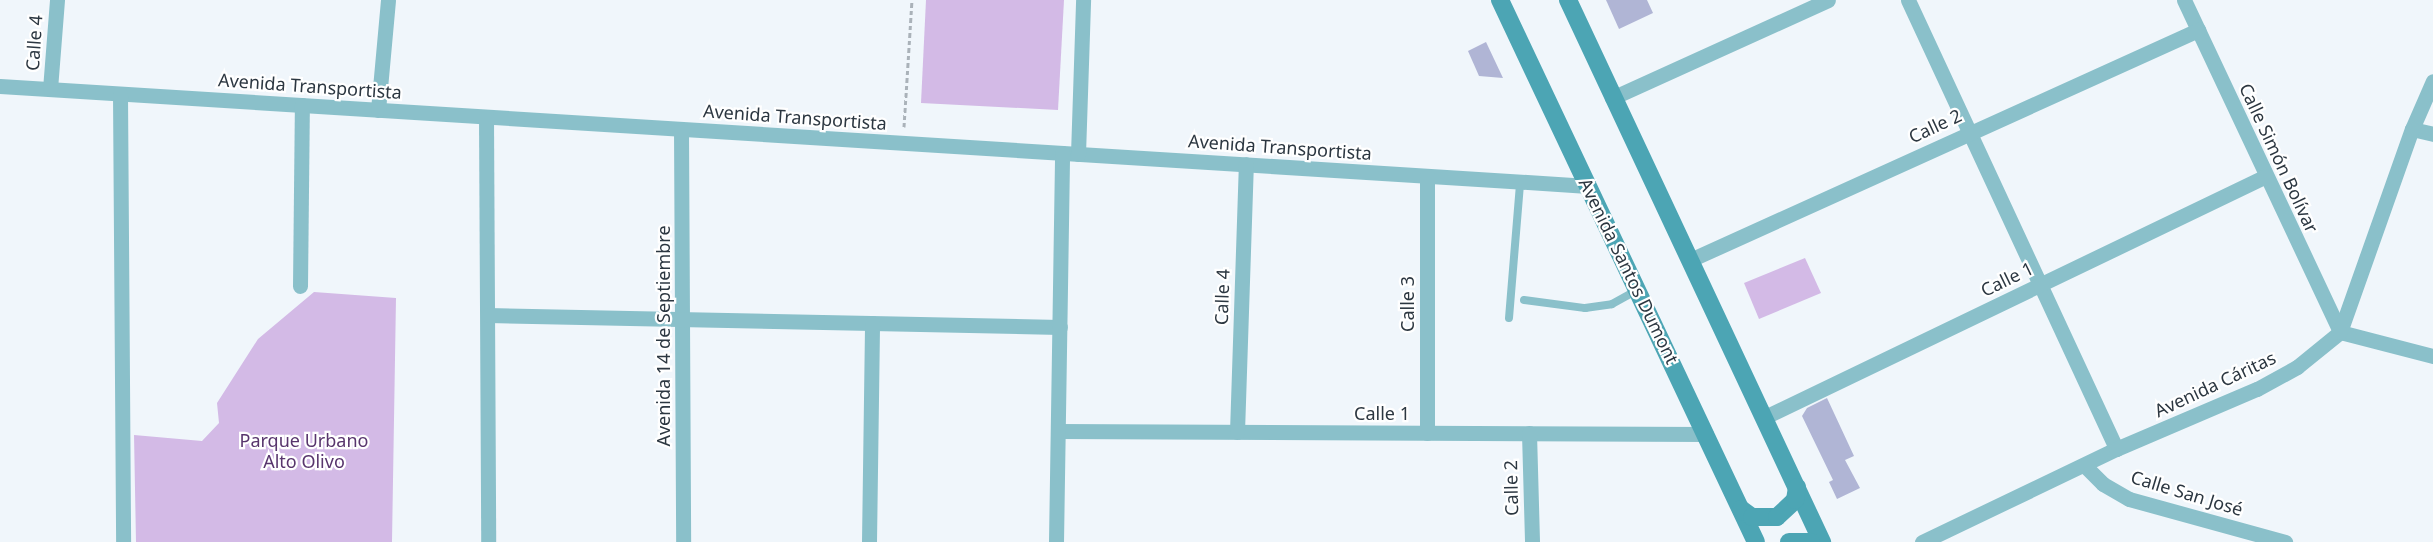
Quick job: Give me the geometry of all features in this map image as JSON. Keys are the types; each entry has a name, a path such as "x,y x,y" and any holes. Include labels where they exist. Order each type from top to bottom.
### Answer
{"main road":[{"name":"Avenida Santos Dumont","path":"1500,0 1756,542"},
{"path":"1568,0 1822,542"},
{"path":"1742,509 1758,518 1777,517 1795,500 1797,487"},
{"path":"1789,542 1810,542"}],"street":[{"name":"Calle 4","path":"50,89 57,0"},
{"path":"378,110 388,0"},
{"path":"1078,154 1083,0"},
{"path":"1612,98 1828,0"},
{"path":"1908,0 2116,449"},
{"name":"Calle Simón Bolívar","path":"2184,0 2340,332"},
{"name":"Calle 2","path":"1690,261 2198,30"},
{"path":"2433,81 2412,129 2340,332 2433,356"},
{"name":"Avenida Transportista","path":"0,86 1588,186"},
{"path":"120,94 123,542"},
{"path":"300,286 302,105"},
{"path":"486,117 488,542"},
{"name":"Avenida 14 de Septiembre","path":"681,129 683,542"},
{"path":"2412,129 2433,134"},
{"path":"1056,542 1062,153"},
{"name":"Calle 4","path":"1237,432 1246,164"},
{"name":"Calle 3","path":"1427,176 1427,433"},
{"name":"Calle 1","path":"1764,417 2266,176"},
{"path":"488,315 1060,327"},
{"path":"869,542 872,323"},
{"name":"Avenida Cáritas","path":"1922,542 2085,466 2116,449 2257,389 2297,367 2340,332"},
{"name":"Calle 1","path":"1058,431 1706,434"},
{"name":"Calle 2","path":"1529,433 1532,542"},
{"name":"Calle San José","path":"2085,466 2103,484 2129,499 2286,542"}],"lane":[{"path":"1509,318 1520,183"},
{"path":"1524,300 1585,308 1612,304 1638,289"}],"path":[{"path":"903,143 912,0"}],"green space":[{"path":"926,0 1064,0 1058,110 921,103"},
{"path":"1805,258 1821,293 1759,319 1744,283"},
{"name":"Parque Urbano Alto Olivo","path":"314,292 396,298 392,542 136,542 134,435 202,441 219,423 217,403 258,339"}],"building":[{"path":"1606,0 1647,0 1653,13 1619,29"},
{"path":"1486,42 1503,78 1479,76 1468,51"},
{"path":"1827,398 1854,456 1845,460 1860,488 1837,499 1829,482 1833,480 1802,416 1807,408"}]}
